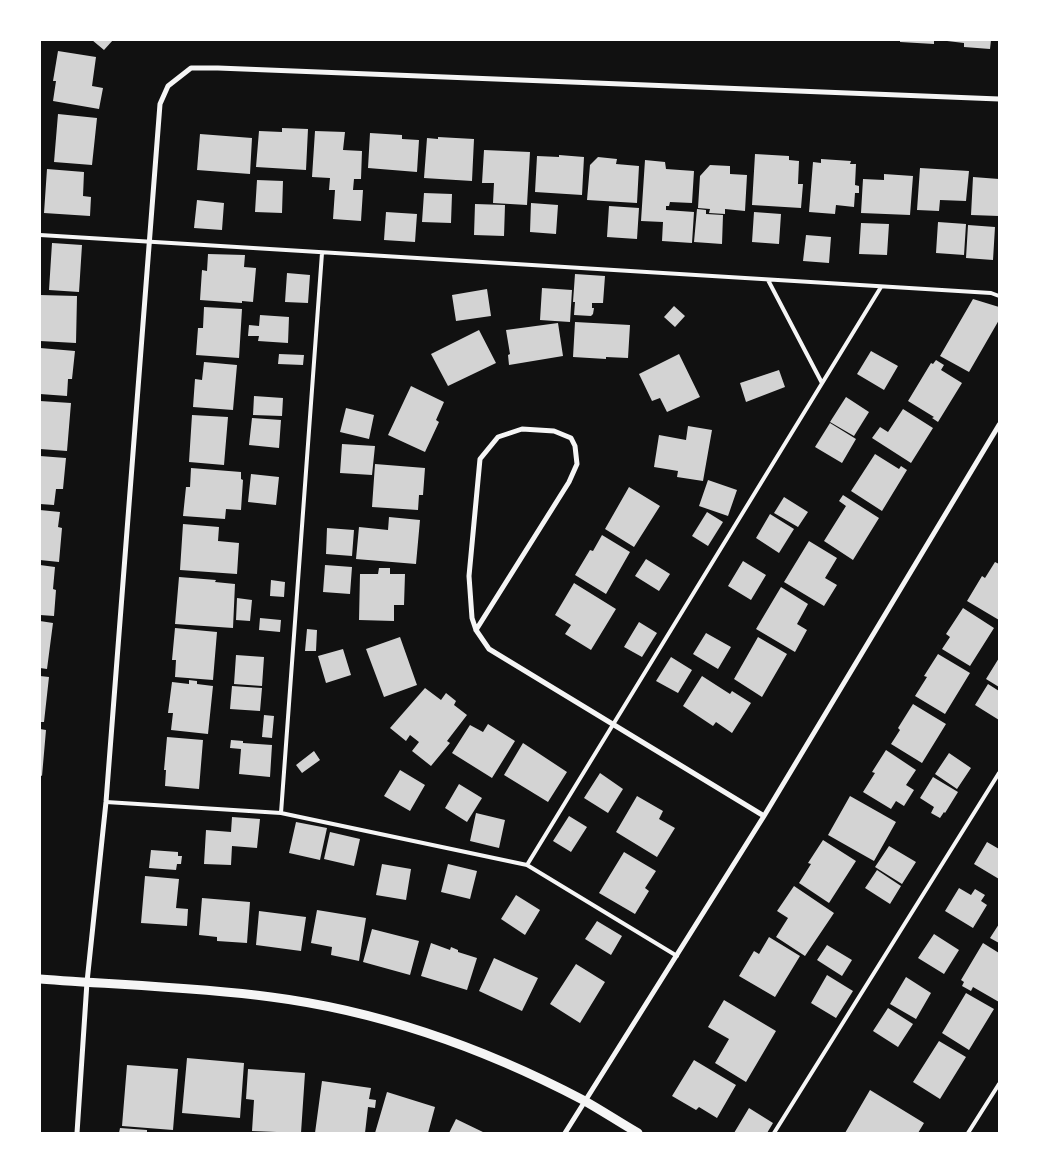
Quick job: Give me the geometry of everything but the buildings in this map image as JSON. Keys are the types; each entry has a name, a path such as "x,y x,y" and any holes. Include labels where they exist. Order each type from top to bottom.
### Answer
{"street":[{"path":"77,1133 87,982 106,802 160,104 168,86 191,68 999,99"},
{"path":"565,1133 764,816 999,425"},
{"path":"476,630 569,482 577,464 575,446 571,438 554,431 522,429 498,436 480,460 469,576 472,618 476,630 489,649 764,816"},
{"path":"40,979 272,997 361,1015 448,1040 492,1057 584,1100 638,1133"}],"lane":[{"path":"40,235 999,296"},
{"path":"281,812 322,253"},
{"path":"768,280 822,383"},
{"path":"527,865 881,287"},
{"path":"774,1133 999,773"},
{"path":"106,802 281,812 527,865 677,956"},
{"path":"968,1133 999,1084"}]}
